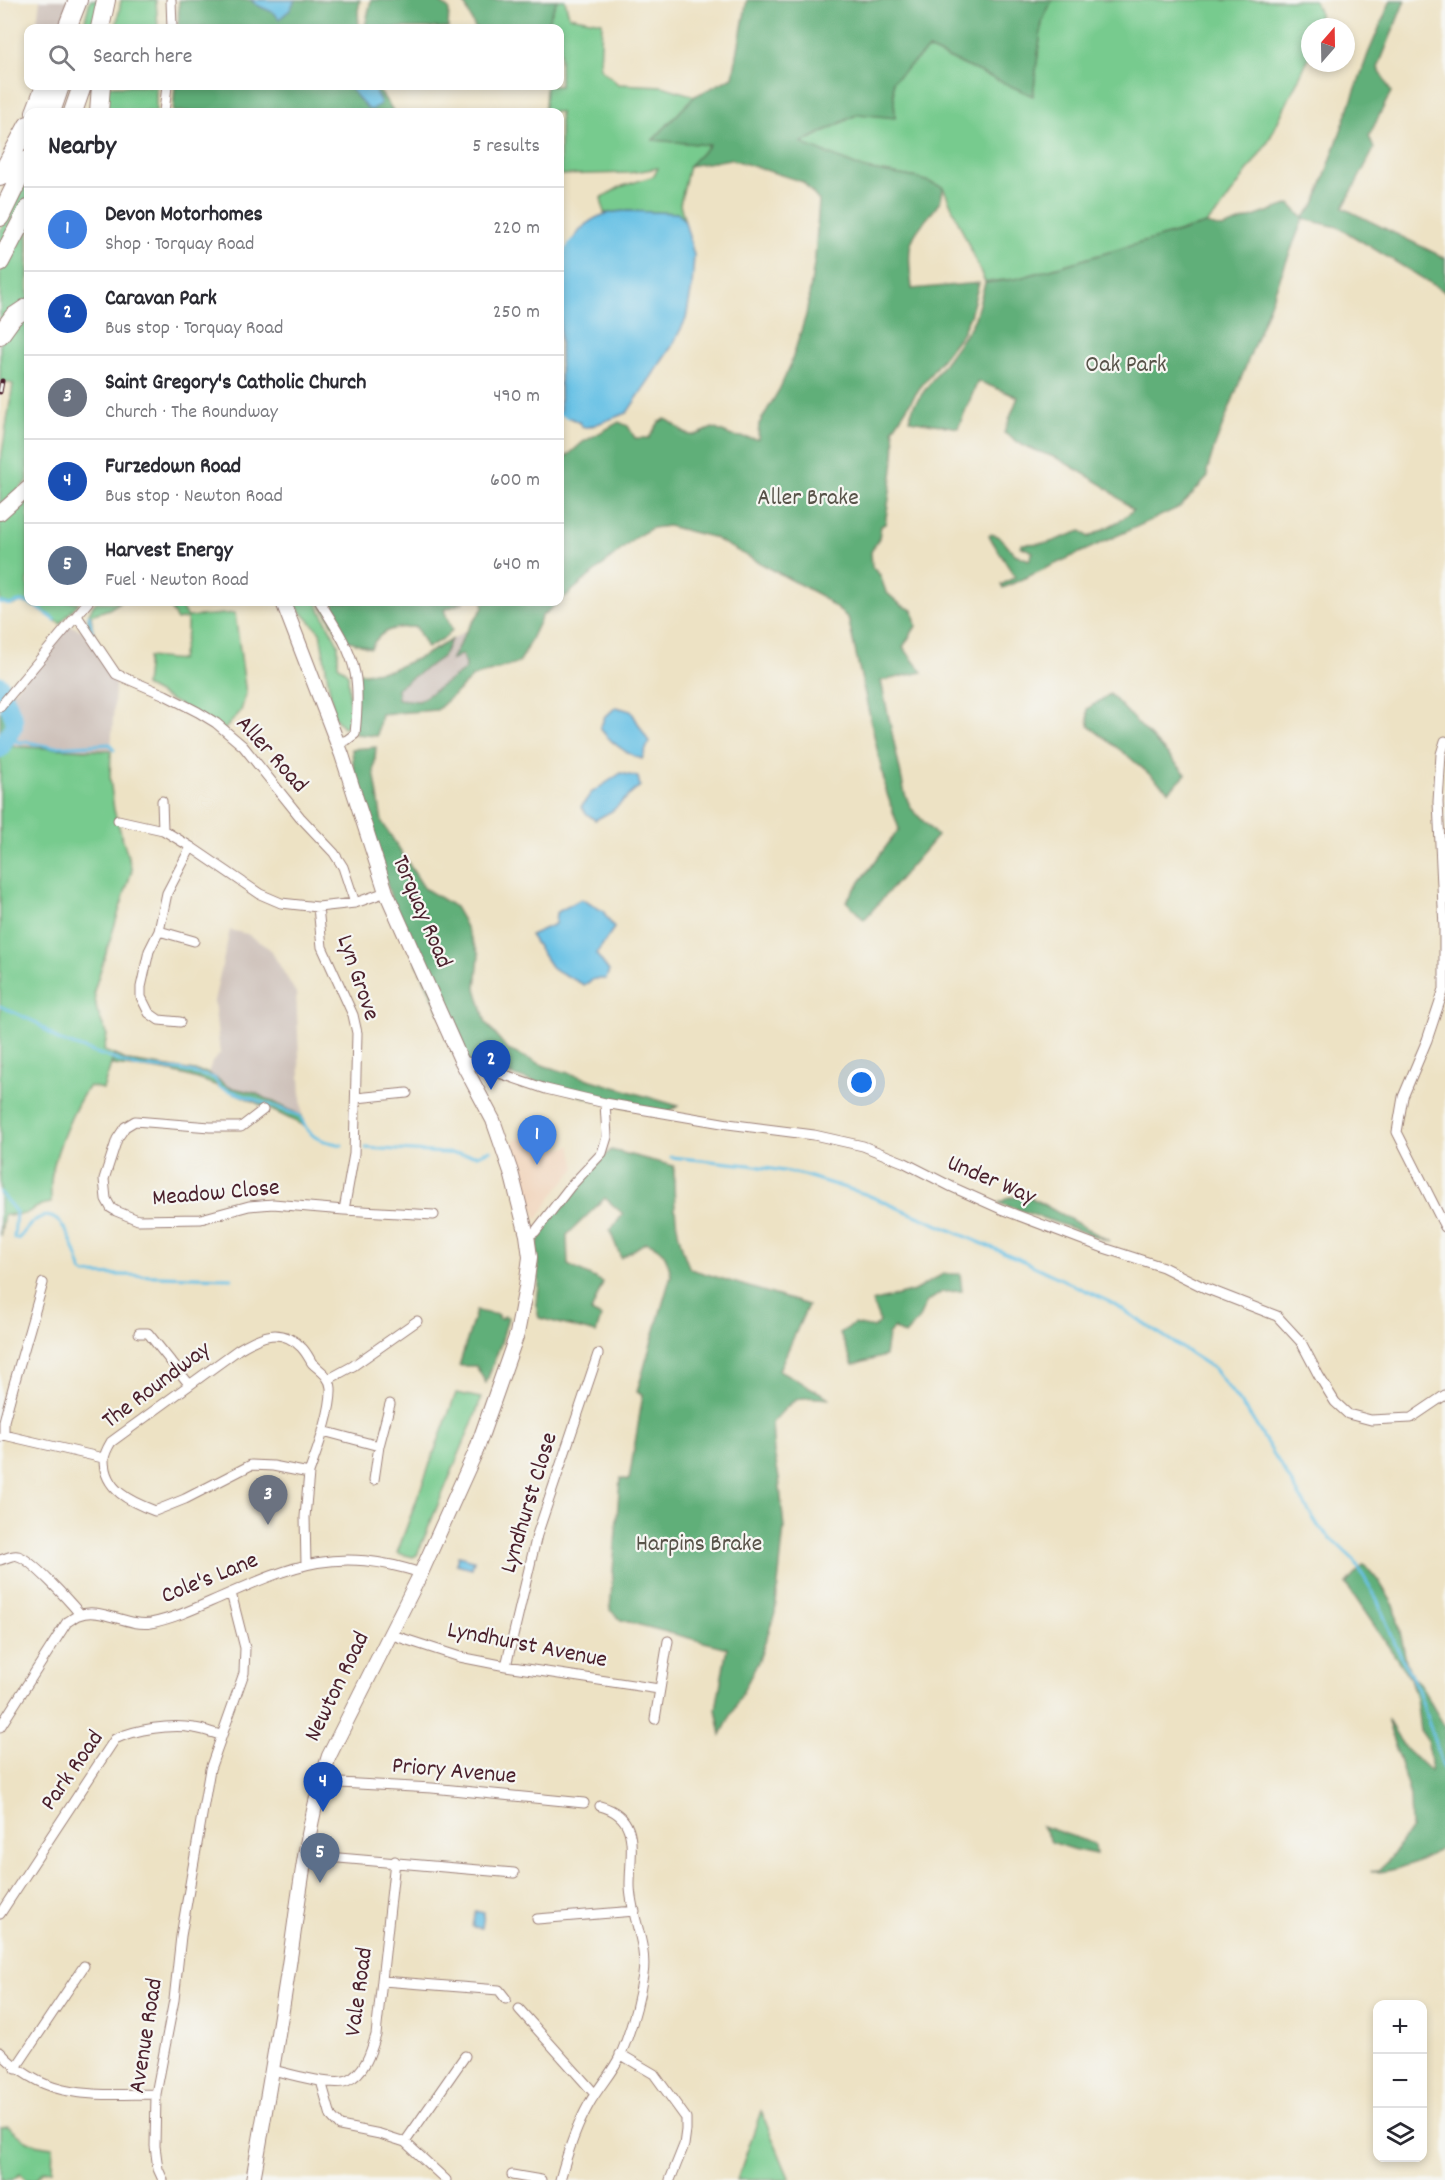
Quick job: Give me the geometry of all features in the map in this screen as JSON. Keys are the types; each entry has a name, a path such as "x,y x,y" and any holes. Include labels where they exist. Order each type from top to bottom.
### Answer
{"highway":[{"path":"69,24 78,0"},
{"path":"80,24 86,0"},
{"path":"101,24 106,0"},
{"path":"112,24 116,0"},
{"path":"37,108 43,90"},
{"path":"52,108 59,90"},
{"path":"74,108 81,90"},
{"path":"99,108 101,90"},
{"path":"0,177 24,132"},
{"path":"0,217 24,168"},
{"path":"0,262 24,217"},
{"path":"0,335 13,317 24,310"}],"street":[{"path":"171,0 172,24"},
{"path":"164,108 167,90"},
{"path":"1,512 24,492"},
{"path":"0,706 85,606"},
{"name":"Torquay Road","path":"286,606 337,743 386,892 461,1060 493,1120 512,1172 527,1235"},
{"path":"322,606 342,640 356,674 355,734 337,743"},
{"name":"Aller Road","path":"76,616 116,674 198,712 216,723 243,746 300,817 334,853 343,867 355,903"},
{"path":"1445,741 1441,754 1438,802 1444,928 1444,989 1427,1040 1403,1097 1397,1132 1445,1227"},
{"path":"162,801 163,830"},
{"path":"118,820 163,830 260,894 281,903 318,907 355,903 386,892"},
{"path":"180,1022 159,1020 149,1013 141,997 149,951 159,932 167,892 191,847"},
{"name":"Lyn Grove","path":"318,907 322,947 353,1015 357,1033 354,1154 344,1210"},
{"path":"159,932 194,941"},
{"name":"Under Way","path":"461,1060 546,1089 604,1103 728,1124 814,1135 863,1146 905,1162 1001,1209 1104,1248 1164,1267 1205,1288 1277,1316 1301,1342 1335,1402 1348,1414 1371,1420 1411,1418 1445,1395"},
{"path":"356,1098 407,1093"},
{"path":"527,1235 536,1232 570,1187 602,1153 607,1137 604,1103"},
{"name":"Meadow Close","path":"263,1110 241,1127 135,1121 125,1127 117,1139 104,1179 106,1199 111,1208 138,1220 201,1219 249,1206 273,1204 344,1210"},
{"path":"344,1210 434,1215"},
{"name":"Newton Road","path":"253,2180 273,2070 304,1855 321,1782 329,1756 421,1573 476,1451 517,1334 530,1257 527,1235"},
{"path":"43,1283 4,1421 2,1436 103,1458"},
{"path":"306,1564 305,1517 309,1473 323,1431 331,1390 329,1379 353,1366 417,1321"},
{"path":"139,1333 148,1333 189,1384"},
{"name":"The Roundway","path":"309,1473 273,1466 251,1465 185,1499 155,1510 126,1498 113,1487 106,1475 103,1458 111,1442 189,1384 258,1337 267,1335 287,1338 301,1347 329,1379"},
{"name":"Lyndhurst Close","path":"506,1666 537,1534 598,1354"},
{"path":"374,1480 379,1446 390,1404"},
{"path":"323,1431 379,1446"},
{"path":"0,1560 15,1555 34,1566 80,1614 67,1622 0,1727"},
{"name":"Cole's Lane","path":"80,1614 98,1614 132,1623 146,1624 171,1619 275,1574 326,1560 351,1559 395,1565 421,1573"},
{"name":"Avenue Road","path":"163,2180 158,2169 154,2146 156,2094 174,2000 181,1936 210,1769 244,1673 245,1648 231,1593"},
{"name":"Lyndhurst Avenue","path":"389,1634 460,1657 659,1689"},
{"path":"655,1719 668,1641"},
{"name":"Park Road","path":"0,1914 116,1739 129,1733 159,1728 193,1727 221,1735"},
{"name":"Priory Avenue","path":"321,1782 432,1788 584,1803"},
{"path":"560,2180 577,2130 595,2094 612,2070 629,2032 643,1974 640,1938 630,1889 631,1834 620,1815 600,1806"},
{"path":"304,1855 514,1873"},
{"name":"Vale Road","path":"273,2070 321,2081 346,2081 362,2068 370,2054 376,2035 395,1861"},
{"path":"537,1919 635,1911"},
{"path":"15,2069 84,1966"},
{"path":"383,1981 499,1990 506,1999"},
{"path":"519,2009 595,2094"},
{"path":"0,2052 15,2069 62,2092 156,2094"},
{"path":"620,2054 654,2074 686,2118 684,2145 670,2180"},
{"path":"405,2142 465,2056"},
{"path":"321,2081 331,2116 340,2126 405,2142 446,2180"},
{"path":"512,2175 541,2180"}],"shaded area":[{"path":"40,0 69,0 66,24 37,24"},
{"path":"68,625 89,633 116,674 111,751 2,746 14,726 7,699"},
{"path":"467,630 452,659 462,653 467,669 419,701 397,699 397,688 442,657 451,640"},
{"path":"230,930 247,934 270,949 296,993 302,1116 255,1093 229,1087 208,1073 212,1062 220,1054 214,1001"},
{"path":"544,1135 547,1151 571,1146 576,1168 553,1195 537,1220 513,1140"}],"green space":[{"path":"90,0 101,0 96,24 84,24"},
{"path":"121,0 156,0 158,24 117,24"},
{"path":"179,0 360,0 359,24 178,24"},
{"path":"371,0 437,0 449,9 448,24 366,24"},
{"path":"463,0 557,0 547,24 473,24"},
{"path":"557,0 565,0 569,16 602,22 600,68 618,84 662,86 695,96 653,140 710,145 689,166 680,204 685,222 678,213 626,211 604,213 601,198 620,187 654,176 658,168 629,173 564,175 564,108 545,108 546,90 564,90 564,24 547,24"},
{"name":"Aller Brake","path":"747,0 1052,0 1042,22 1033,96 928,49 893,81 895,118 858,114 801,143 865,169 918,178 943,187 935,209 912,241 910,258 912,289 979,283 970,316 962,333 919,389 893,429 894,461 885,524 881,526 879,538 871,552 872,567 880,575 886,592 901,605 913,610 916,626 903,647 922,672 881,681 905,794 911,808 937,836 864,920 846,901 899,829 887,794 848,618 821,596 712,537 668,526 652,528 639,535 564,598 564,459 583,442 619,422 628,426 635,438 649,438 659,422 665,419 690,435 713,428 732,436 758,439 759,424 790,366 806,315 815,258 819,201 803,182 731,159 689,166 709,145 653,140 695,96 733,77"},
{"path":"1052,0 1314,0 1319,12 1319,18 1301,18 1302,72 1268,142 1220,210 1206,224 1016,279 985,282 943,187 918,178 865,169 800,144 858,114 895,117 893,81 928,49 1033,96 1042,22"},
{"name":"Oak Park","path":"1391,0 1405,0 1378,68 1391,92 1369,136 1374,149 1343,208 1445,258 1445,292 1338,227 1303,219 1214,448 1207,471 1208,477 1180,507 1003,588 1001,585 1015,577 989,536 991,534 998,536 1015,554 1029,560 1033,552 1020,546 1022,544 1048,543 1081,531 1089,537 1121,520 1133,510 1103,485 1059,459 1024,446 1004,433 1018,397 978,381 958,428 909,420 914,405 969,329 975,318 985,283 1016,279 1206,224 1222,228 1290,204 1303,218 1315,204 1368,54"},
{"path":"106,90 156,90 156,108 104,108"},
{"path":"175,90 379,90 391,108 173,108"},
{"path":"24,179 24,205 0,251 0,231"},
{"path":"24,225 24,306 0,329 0,271"},
{"path":"24,316 24,485 0,506 0,465 13,384 0,381 0,344 17,321"},
{"path":"24,497 24,603 14,605 0,602 0,518"},
{"path":"33,606 76,606 60,624 47,613"},
{"path":"93,606 114,606 91,615 93,631 103,654 88,629 88,616"},
{"path":"169,606 180,606 187,617 235,613 246,694 241,711 224,730 145,686 148,657 181,660 187,632 187,618 177,620"},
{"path":"296,606 318,606 338,644 338,665 348,674 350,720 343,727 334,717 320,632"},
{"path":"322,606 454,606 444,610 452,630 446,637 427,648 416,627 390,630 379,636 371,648 342,640"},
{"path":"483,606 554,606 542,616 520,662 473,677 437,710 381,714 377,736 355,734 356,674 390,670 421,657 451,640 442,657 397,688 398,699 419,701 466,669 462,654 451,660 467,630"},
{"path":"1110,694 1186,774 1169,791 1089,726 1087,709"},
{"path":"8,702 12,727 0,749 0,712"},
{"path":"2,746 111,751 110,778 114,810 132,870 94,991 97,1011 107,1035 104,1051 114,1055 103,1089 89,1086 72,1116 54,1164 51,1203 41,1205 25,1214 4,1215 0,1236 0,749"},
{"path":"376,747 374,770 382,822 424,888 455,907 462,919 479,955 476,988 486,1023 508,1050 545,1066 678,1106 666,1113 605,1103 461,1060 397,918 354,774 352,749"},
{"path":"114,1055 128,1061 208,1073 229,1087 255,1093 302,1116 304,1126 205,1081 164,1071 111,1065"},
{"name":"Harpins Brake","path":"611,1150 674,1166 678,1231 690,1269 808,1305 779,1370 831,1399 810,1397 797,1400 772,1423 784,1528 775,1613 759,1660 721,1735 716,1709 727,1648 621,1620 610,1610 620,1478 629,1480 643,1394 637,1392 671,1275 666,1258 661,1250 646,1242 621,1258 610,1231 623,1214 605,1198 567,1235 568,1265 603,1282 591,1312 601,1317 596,1333 539,1318 538,1313 537,1253 540,1236 561,1203"},
{"path":"1009,1197 1032,1198 1109,1241 999,1203"},
{"path":"943,1274 960,1274 962,1291 942,1292 926,1303 918,1320 905,1335 894,1328 888,1335 885,1356 853,1365 840,1333 854,1324 874,1328 880,1322 872,1302 914,1291"},
{"path":"476,1311 499,1315 498,1318 502,1319 504,1316 508,1317 486,1383 476,1366 459,1366"},
{"path":"456,1393 481,1398 475,1416 417,1555 413,1557 397,1553"},
{"path":"1364,1564 1380,1583 1395,1607 1406,1661 1412,1677 1419,1683 1445,1727 1445,1845 1410,1864 1380,1872 1370,1872 1377,1871 1390,1859 1411,1828 1410,1796 1387,1719 1404,1747 1430,1771 1431,1761 1427,1740 1420,1730 1416,1698 1410,1678 1346,1584"},
{"path":"1042,1826 1095,1844 1096,1854 1051,1842"},
{"path":"761,2111 790,2180 737,2180"},
{"path":"8,2126 28,2141 53,2147 52,2170 43,2171 35,2180 26,2180 20,2174 12,2180 0,2180 0,2127"}],"water":[{"path":"251,0 295,0 290,10 279,19"},
{"path":"351,90 374,90 381,103 375,108 367,108"},
{"path":"613,212 678,213 685,222 694,255 692,286 686,319 672,346 627,413 589,427 583,427 579,422 564,415 564,254 585,225 602,215"},
{"path":"616,707 631,711 649,742 642,759 618,746 600,728 605,717"},
{"path":"621,773 638,777 640,786 612,811 595,820 581,807 591,793"},
{"path":"581,899 603,911 614,928 596,954 609,971 606,979 594,979 584,985 552,968 530,935 555,924 556,913"},
{"path":"458,1556 474,1560 472,1568 456,1564"},
{"path":"475,1911 484,1913 482,1928 472,1927"}],"waterway":[{"path":"564,254 572,241"},
{"path":"564,415 568,417"},
{"path":"0,602 10,605 24,602"},
{"path":"34,606 55,620"},
{"path":"89,615 92,632"},
{"path":"0,685 14,719 14,726 0,749"},
{"path":"7,737 19,742 52,747 110,744 114,750"},
{"path":"0,1006 37,1023 58,1040 134,1066 180,1070 214,1078 220,1087 300,1116 311,1134 327,1142 342,1145"},
{"path":"366,1148 477,1155 491,1150"},
{"path":"671,1157 749,1165 800,1174 865,1194 1019,1259 1114,1304 1213,1368 1251,1417 1318,1526 1354,1560 1377,1599 1396,1646 1418,1690 1445,1773"},
{"path":"0,1192 16,1212 14,1238 18,1239 34,1221 44,1216 53,1218 67,1232 82,1272 86,1274 232,1278"}],"railway":[{"path":"0,392 2,381"}],"place":[{"name":"Caravan Park","path":"491,1090"},
{"name":"Devon Motorhomes","path":"537,1165"},
{"name":"Saint Gregory's Catholic Church","path":"268,1525"},
{"name":"Furzedown Road","path":"323,1812"},
{"name":"Harvest Energy","path":"320,1883"}]}
